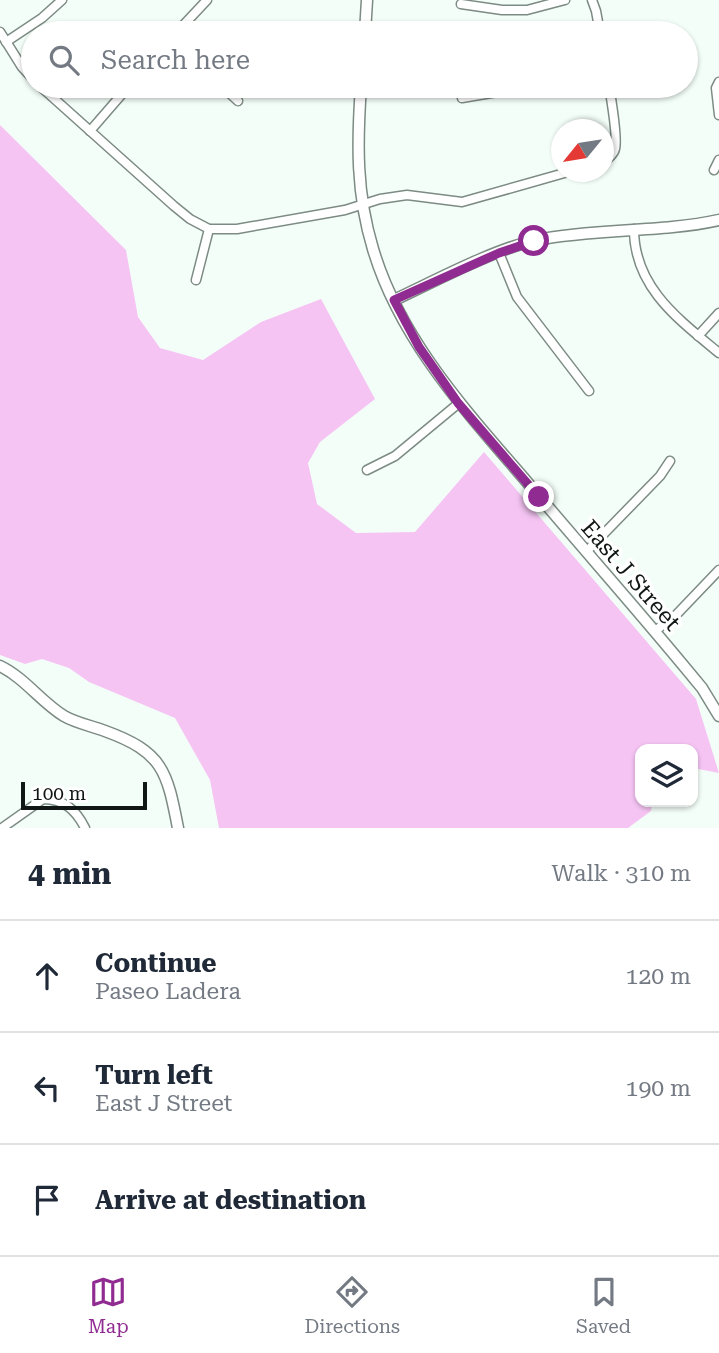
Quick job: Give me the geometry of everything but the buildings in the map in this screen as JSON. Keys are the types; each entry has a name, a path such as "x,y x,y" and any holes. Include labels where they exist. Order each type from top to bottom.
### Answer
{"street":[{"path":"38,21 62,0"},
{"path":"187,21 206,0"},
{"path":"366,21 367,0"},
{"path":"461,4 502,10 527,10 565,0"},
{"path":"592,0 598,21"},
{"path":"0,32 21,63"},
{"path":"6,42 21,32"},
{"path":"719,82 716,88 719,115"},
{"path":"53,98 174,206 209,229 237,229 407,195 462,202 551,177"},
{"path":"90,131 119,98"},
{"path":"235,98 238,101"},
{"name":"East J Street","path":"360,98 358,171 373,248 394,300 419,347 458,403 655,631 702,688 719,716"},
{"path":"610,98 612,119"},
{"path":"714,170 719,160"},
{"path":"394,300 499,253 534,241 591,232 719,220"},
{"path":"196,280 209,229"},
{"path":"634,229 635,255 663,304 719,353"},
{"path":"499,253 517,297 589,391"},
{"path":"698,335 719,313"},
{"path":"367,470 395,456 458,403"},
{"path":"586,552 660,476 670,461"},
{"path":"655,631 676,615 719,570"},
{"path":"0,666 17,676 66,717 130,740 150,755 162,769 169,786 178,828"},
{"path":"2,828 43,799 49,799 73,809 85,828"}],"shaded area":[{"path":"0,125 126,250 138,317 160,348 203,360 261,322 321,299 375,399 320,442 308,463 317,504 356,533 415,532 484,452 696,699 719,773 698,769 698,744 635,744 635,807 651,807 651,811 628,828 219,828 210,780 175,718 89,682 69,668 42,659 25,664 0,655"}],"route":[{"path":"534,241 499,253 394,300 419,347 458,403 539,497"}]}
